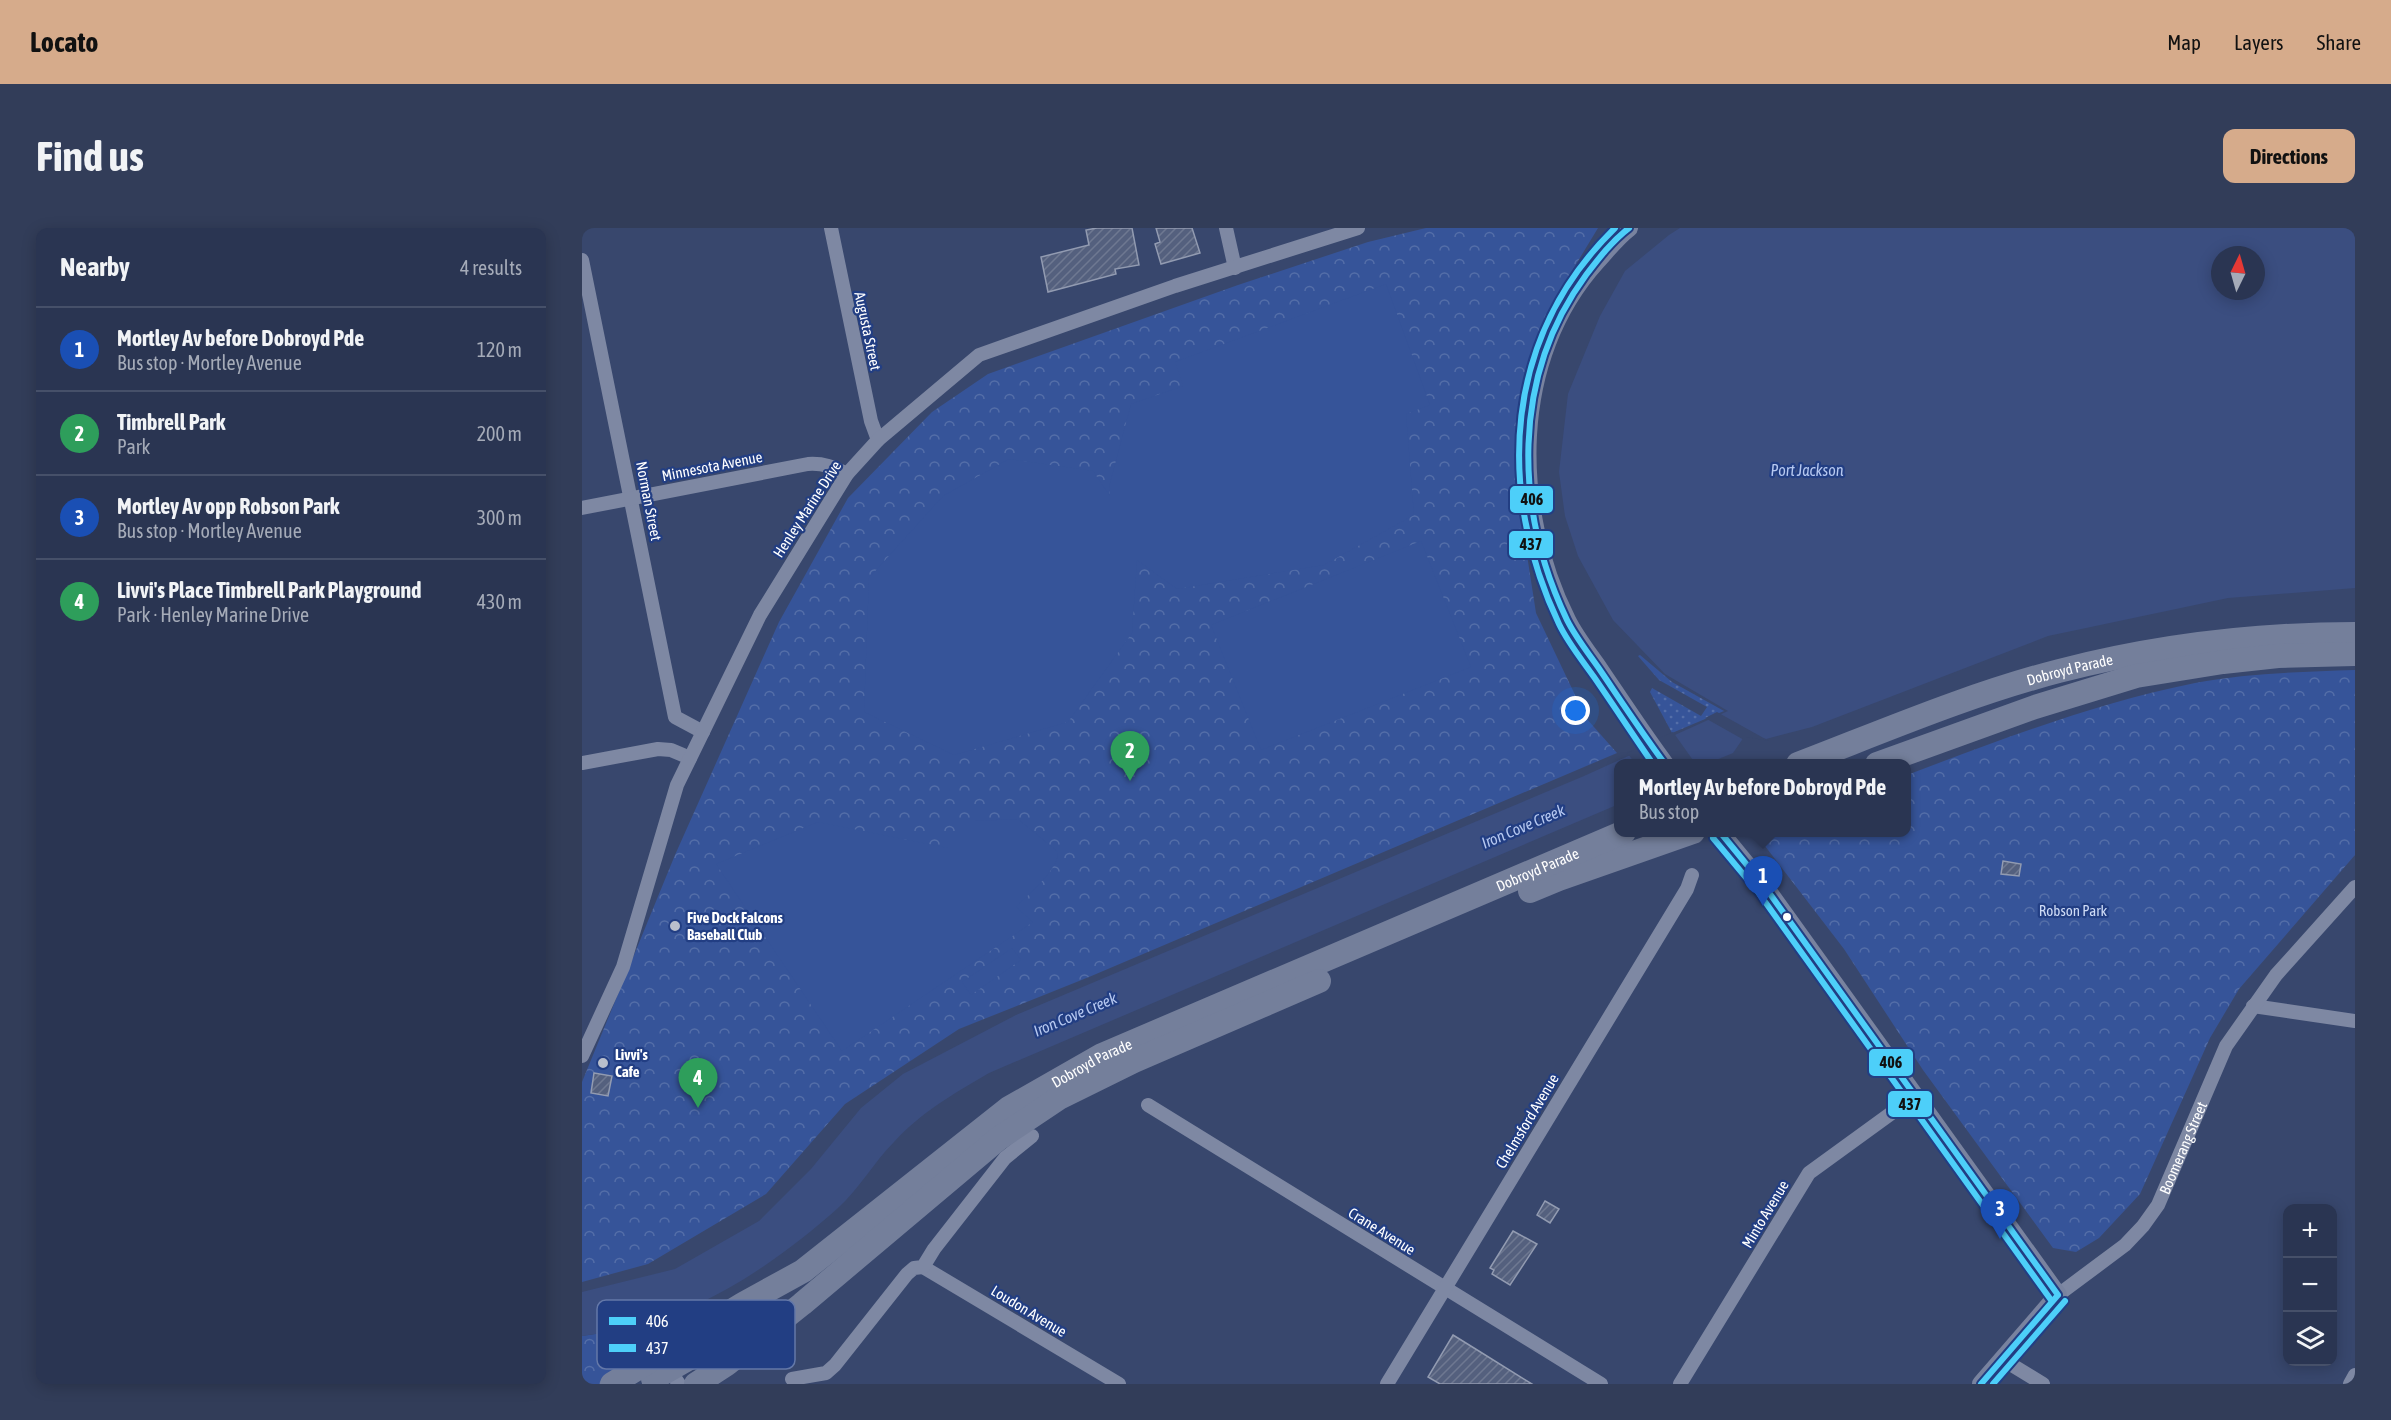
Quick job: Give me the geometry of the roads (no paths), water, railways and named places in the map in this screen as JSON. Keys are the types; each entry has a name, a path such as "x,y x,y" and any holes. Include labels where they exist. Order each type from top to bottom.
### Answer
{"highway":[{"name":"Dobroyd Parade","path":"1811,759 1974,698 2056,672 2100,661 2209,642 2264,637 2355,634"},
{"name":"Dobroyd Parade","path":"1891,759 2035,707 2136,676 2278,656 2355,654"},
{"name":"Dobroyd Parade","path":"750,1300 803,1271 1009,1108 1102,1054 1614,836"},
{"name":"Dobroyd Parade","path":"795,1310 999,1139 1059,1098 1134,1061 1559,879 1679,837"},
{"name":"Dobroyd Parade","path":"696,1384 719,1369"},
{"name":"Dobroyd Parade","path":"612,1384 669,1370"},
{"path":"645,1384 669,1370"}],"street":[{"name":"Augusta Street","path":"831,228 868,411 878,440"},
{"path":"1226,228 1234,268"},
{"name":"Henley Marine Drive","path":"582,1056 615,990 678,785 690,758 760,615 847,474 878,440 979,355 1174,286 1358,228"},
{"path":"1629,228 1584,275 1564,305 1550,336 1538,372 1526,448 1534,520 1542,556 1554,590 1568,622 1661,759"},
{"name":"Norman Street","path":"582,260 675,717 703,732"},
{"name":"Minnesota Avenue","path":"582,508 808,464 830,465 847,474"},
{"path":"582,764 658,749 671,750 690,758"},
{"path":"1724,837 1755,874 2058,1295"},
{"name":"Chelmsford Avenue","path":"1387,1384 1687,889 1692,875"},
{"name":"Boomerang Street","path":"1981,1384 2058,1295 2124,1245 2144,1226 2158,1205 2226,1046 2282,968 2355,887"},
{"path":"2253,1006 2355,1021"},
{"name":"Minto Avenue","path":"1680,1384 1809,1173 1915,1096"},
{"name":"Crane Avenue","path":"1148,1105 1601,1384"},
{"path":"792,1379 826,1373 836,1365 907,1274 922,1267 1005,1158 1032,1136"},
{"name":"Loudon Avenue","path":"922,1267 1119,1384"},
{"path":"2002,1359 2043,1384"},
{"path":"2350,1384 2355,1375"}],"water":[{"name":"Port Jackson","path":"1680,228 2355,228 2355,588 2228,598 2048,636 1812,727 1766,739 1746,734 1733,753 1719,759 1622,759 1728,711 1665,674 1613,620 1578,556 1565,516 1559,472 1568,394 1600,316 1625,271"},
{"name":"Port Jackson","path":"1614,762 1614,806 989,1073 915,1121 838,1208 767,1264 706,1300 597,1300 597,1334 582,1336 582,1292 675,1269 759,1221 811,1169 861,1108 903,1074 1016,1015"}],"place":[{"name":"Timbrell Park","path":"1130,781"},
{"name":"Mortley Av before Dobroyd Pde","path":"1763,906"},
{"name":"Five Dock Falcons Baseball Club","path":"675,926"},
{"name":"Livvi's Cafe","path":"603,1063"},
{"name":"Livvi's Place Timbrell Park Playground","path":"698,1108"},
{"name":"Mortley Av opp Robson Park","path":"2000,1239"}],"water label":[{"name":"Iron Cove Creek","path":"1523,826"},
{"name":"Iron Cove Creek","path":"1075,1014"}],"park label":[{"name":"Robson Park","path":"2073,910"}]}
